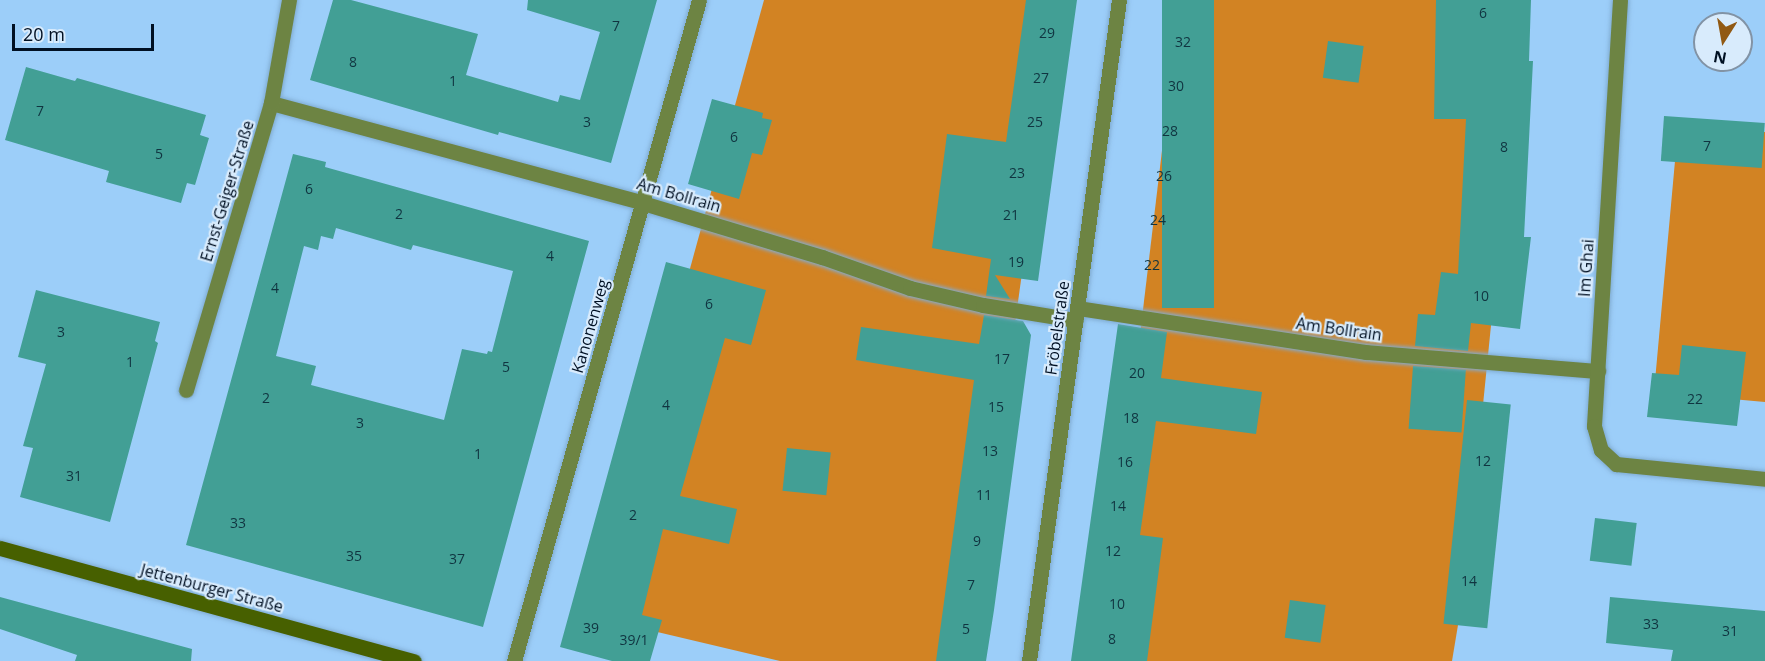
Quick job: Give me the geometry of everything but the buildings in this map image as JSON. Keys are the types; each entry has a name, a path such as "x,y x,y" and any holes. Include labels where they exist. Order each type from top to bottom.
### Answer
{"street":[{"name":"Ernst-Geiger-Straße","path":"186,390 271,104 289,0"},
{"name":"Kanonenweg","path":"514,661 699,0"},
{"name":"Fröbelstraße","path":"1029,661 1119,0"},
{"name":"Im Ghai","path":"1620,0 1594,426 1601,450 1616,464 1765,478"},
{"name":"Am Bollrain","path":"271,104 644,203 822,257 910,288 983,305 1077,314 1366,352 1598,371"},
{"name":"Jettenburger Straße","path":"0,548 414,661"}],"shaded area":[{"path":"764,0 1060,0 968,661 780,661 594,617"},
{"path":"1180,0 1503,0 1496,276 1465,583 1452,661 1101,661"},
{"path":"1678,128 1765,132 1765,402 1654,392"}]}
